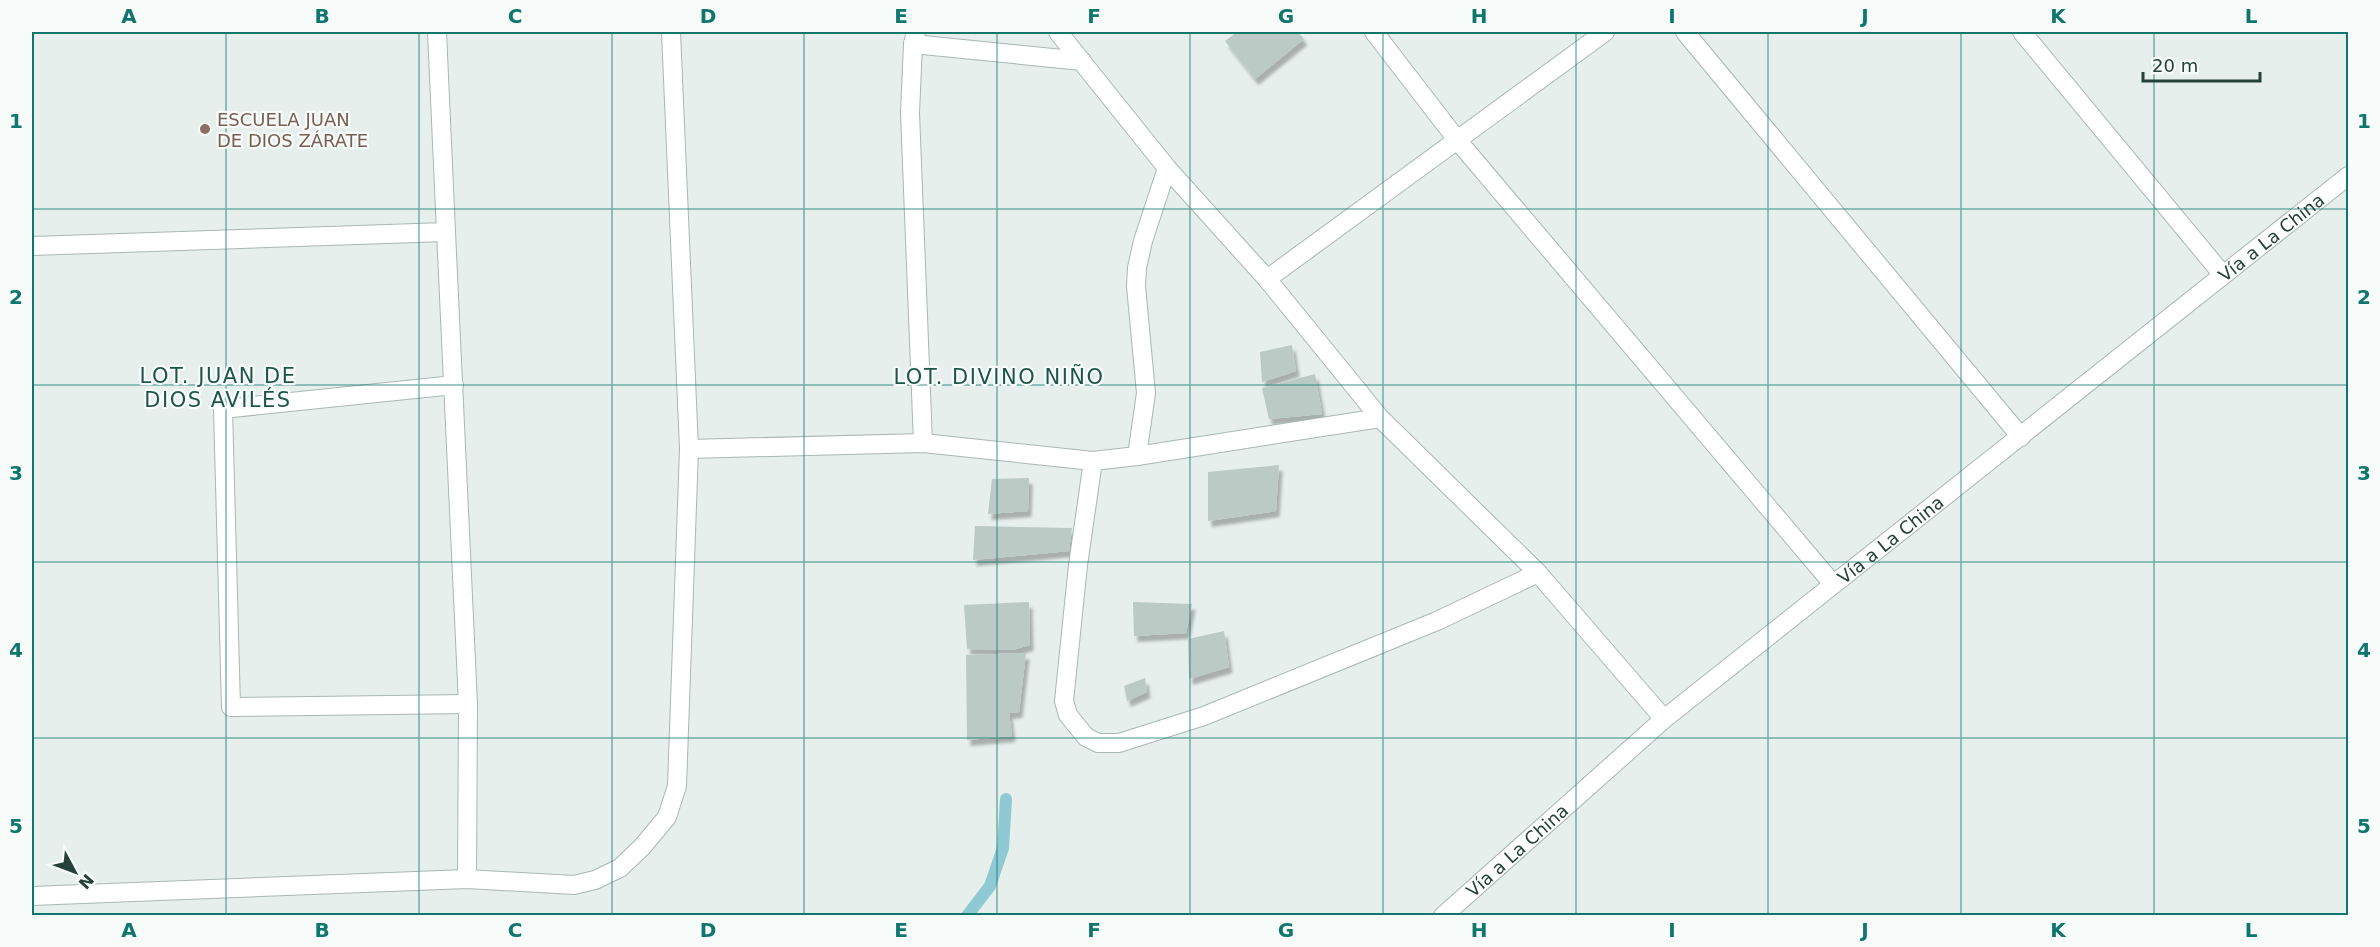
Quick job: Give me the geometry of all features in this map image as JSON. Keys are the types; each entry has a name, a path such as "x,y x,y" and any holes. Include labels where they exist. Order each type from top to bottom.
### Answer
{"street":[{"path":"437,32 468,704 468,879"},
{"path":"32,897 468,879 574,885 596,880 620,868 642,847 667,817 677,786 689,449 671,32"},
{"path":"1058,32 1167,168 1267,279 1380,418 1538,573 1664,718"},
{"path":"1374,32 1458,141 1833,584"},
{"path":"1267,279 1605,32"},
{"path":"1685,32 2021,436"},
{"path":"2022,32 2223,275"},
{"path":"923,443 910,113 915,38 1082,61"},
{"path":"1137,456 1146,393 1136,286 1137,268 1143,241 1167,168"},
{"name":"Vía a La China","path":"1443,915 1664,718 2349,176"},
{"path":"32,246 446,232"},
{"path":"454,385 223,409 231,706 468,704"},
{"path":"689,449 923,443 1093,461 1380,418"},
{"path":"1093,461 1078,565 1064,701 1068,715 1075,725 1086,737 1098,744 1119,743 1204,716 1437,621 1538,573"}],"building":[{"path":"1237,32 1298,32 1304,39 1255,79 1225,41"},
{"path":"1292,345 1296,371 1262,382 1260,352"},
{"path":"1315,374 1322,414 1269,419 1262,388"},
{"path":"1279,465 1276,511 1208,521 1208,472"},
{"path":"1029,478 1028,511 988,514 992,479"},
{"path":"975,526 1072,528 1069,551 973,560"},
{"path":"1029,602 1030,645 1012,650 967,649 964,605"},
{"path":"1133,602 1192,604 1186,633 1134,636"},
{"path":"1224,631 1229,667 1189,679 1188,639"},
{"path":"1026,653 1019,712 1009,713 1012,736 967,740 966,655"},
{"path":"1145,678 1147,692 1127,701 1124,686"}],"waterway":[{"path":"967,916 990,886 1003,848 1006,799"}],"place":[{"name":"ESCUELA JUAN DE DIOS ZÁRATE","path":"205,129"}],"district":[{"name":"LOT. DIVINO NIÑO","path":"999,377"},
{"name":"LOT. JUAN DE DIOS AVILÉS","path":"218,388"}]}
